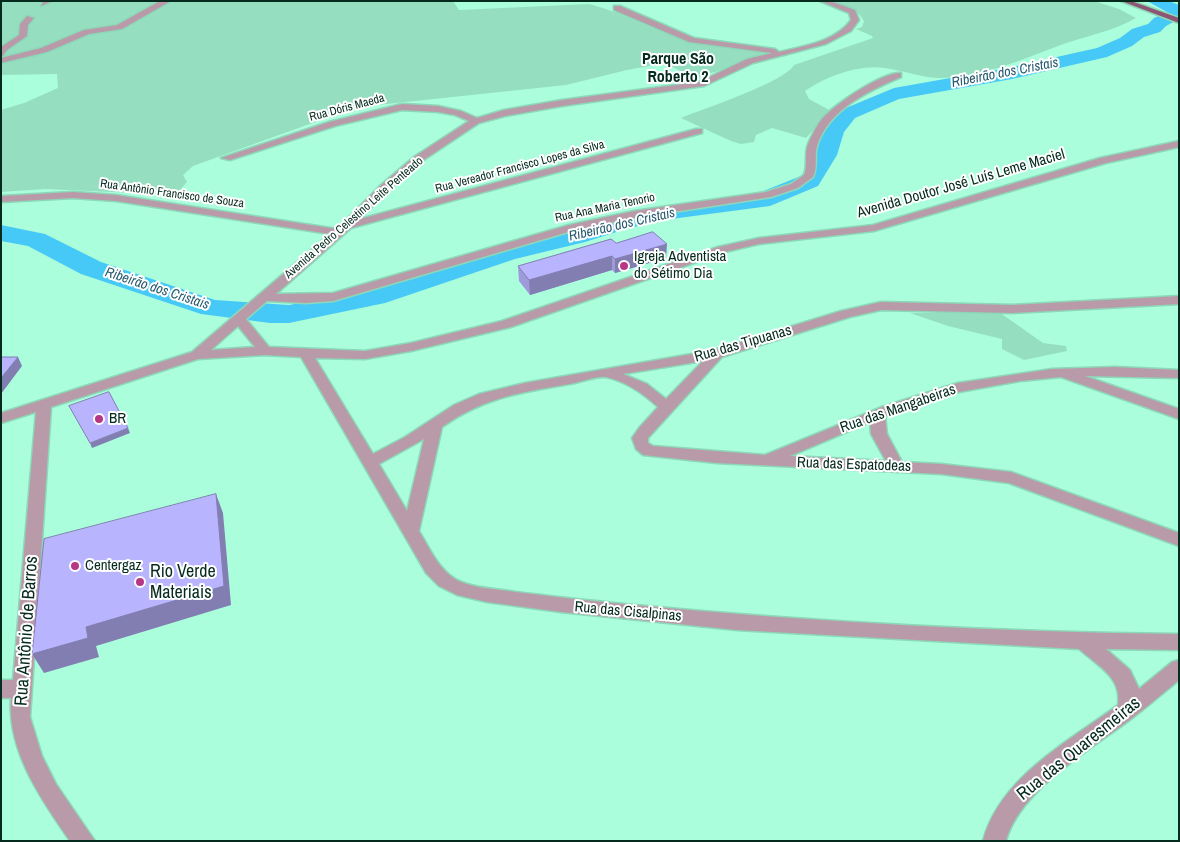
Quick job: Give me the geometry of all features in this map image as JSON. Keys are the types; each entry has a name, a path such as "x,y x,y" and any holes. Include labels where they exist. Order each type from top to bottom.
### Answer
{"main road":[{"path":"1124,1 1179,21"}],"street":[{"path":"1,61 44,50 87,32 119,27 156,5 168,1"},
{"name":"Avenida Pedro Celestino Leite Penteado","path":"1,418 197,355 342,229 384,188 418,159 476,121 504,113 581,100 701,84 715,80 752,61 817,45 844,32 853,24 855,16 852,12 823,1"},
{"path":"617,8 692,40 788,53"},
{"path":"1,56 4,49 23,36 24,24 30,18"},
{"name":"Rua Ana Maria Tenorio","path":"260,300 333,297 576,226 673,208 742,201 792,186 805,180 810,175 813,144 818,138 824,123 844,106 881,82 898,75"},
{"name":"Rua Dóris Maeda","path":"226,158 332,124 402,107 438,108 476,121"},
{"name":"Rua Vereador Francisco Lopes da Silva","path":"342,229 699,131"},
{"name":"Avenida Doutor José Luís Leme Maciel","path":"197,355 265,351 336,355 365,354 457,336 547,311 731,246 759,240 874,228 1095,162 1179,144"},
{"name":"Rua Antônio Francisco de Souza","path":"1,199 73,195 116,198 342,229"},
{"name":"Rua das Tipuanas","path":"370,462 459,408 484,397 525,387 717,354 846,314 882,306 1012,309 1179,300"},
{"path":"241,318 265,351"},
{"name":"Rua das Cisalpinas","path":"305,352 432,568 457,588 487,595 561,606 737,622 1082,640 1179,642"},
{"name":"Rua das Espatodeas","path":"717,354 640,438 641,445 649,451 662,454 765,461 897,466 1011,478 1179,540"},
{"path":"1057,372 1126,370 1179,374"},
{"name":"Rua das Mangabeiras","path":"765,461 877,414 962,387 1057,372 1179,414"},
{"name":"Rua das Tipuanas","path":"603,375 638,383 666,408"},
{"name":"Rua Antônio de Barros","path":"44,404 20,716 32,758 48,790 84,841"},
{"path":"877,414 879,434 897,466"},
{"path":"410,533 436,423"},
{"path":"1082,640 1123,676 1130,692 1128,710"},
{"name":"Rua das Quaresmeiras","path":"994,841 994,831 1011,804 1039,777 1128,710 1179,668"},
{"path":"1,689 22,689"}],"green space":[{"path":"1,1 453,1 459,10 589,4 615,12 690,42 752,48 770,54 696,78 668,65 660,64 566,85 377,105 343,112 193,166 183,175 187,182 179,191 158,194 45,189 1,192 1,110 24,103 58,88 57,74 1,75"},
{"path":"830,1 1094,1 1119,9 1136,18 1108,30 1068,42 985,72 970,75 933,78 874,67 853,70 832,77 805,91 809,99 831,111 806,138 772,128 756,135 754,142 741,144 681,118 760,87 787,72 794,65 873,38 856,29 862,27 864,21 859,14"},
{"path":"999,312 1043,343 1066,346 1067,351 1024,360 1002,349 1002,339 948,326 910,313"}],"building":[{"path":"653,232 667,244 615,259 612,256 529,280 518,266 611,239 616,243"},
{"path":"1,357 18,357 1,378"},
{"name":"BR","path":"109,392 128,428 90,443 69,406"},
{"name":"Rio Verde Materiais","path":"216,494 224,586 86,627 88,638 32,654 44,539"}],"waterway":[{"name":"Ribeirão dos Cristais","path":"1,233 36,240 91,268 211,308 289,314 375,297 507,253 576,237 623,222 671,212 761,201 810,181 826,155 834,131 848,114 894,94 1012,73 1076,57 1101,53 1126,42 1138,33 1154,28 1160,22 1177,14 1178,11 1155,1"}],"place":[{"name":"Igreja Adventista do Sétimo Dia","path":"624,266"},
{"name":"BR","path":"99,419"},
{"name":"Centergaz","path":"75,566"},
{"name":"Rio Verde Materiais","path":"140,582"}],"district":[{"name":"Parque São Roberto 2","path":"678,69"}]}
